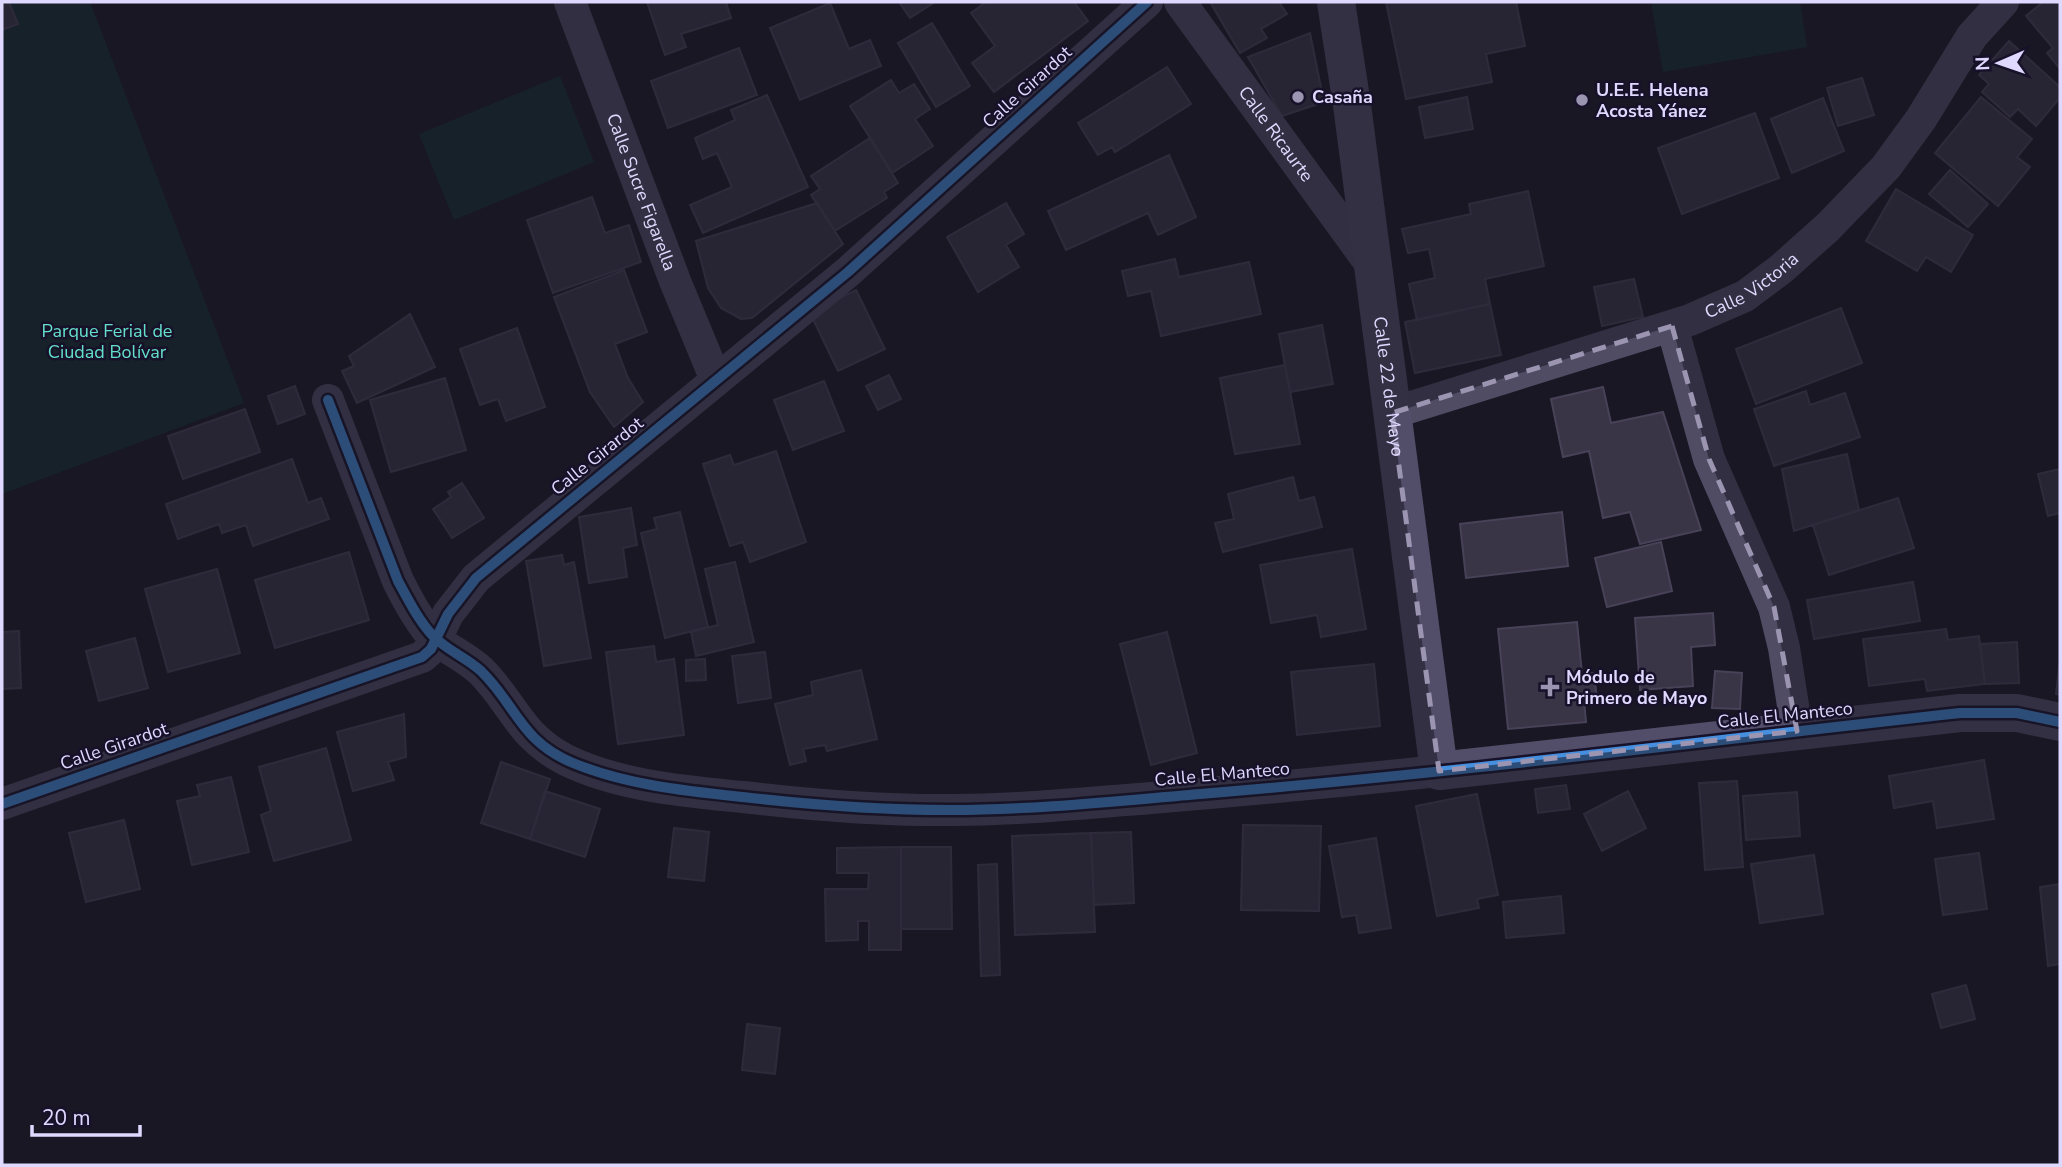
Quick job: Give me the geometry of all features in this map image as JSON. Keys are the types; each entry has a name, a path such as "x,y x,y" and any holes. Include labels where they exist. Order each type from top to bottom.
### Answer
{"street":[{"name":"Calle Sucre Figarella","path":"570,2 675,281 716,380"},
{"name":"Calle Girardot","path":"2,804 422,657 436,640 448,614 476,578 848,272 1147,2"},
{"name":"Calle Ricaurte","path":"1180,2 1372,266"},
{"name":"Calle 22 de Mayo","path":"1336,2 1352,105 1439,771"},
{"name":"Calle Victoria","path":"1392,413 1672,326 1745,296 1781,269 1853,203 1886,167 1922,119 1972,36 2003,2"},
{"path":"1672,326 1709,459 1774,607 1784,648 1797,731"},
{"path":"328,400 398,581 436,640"},
{"name":"Calle El Manteco","path":"436,640 466,658 481,671 522,725 544,748 569,761 608,776 695,792 870,808 1009,809 1309,785 1960,713 2017,713 2060,722"}],"highlighted area":[{"path":"1672,326 1709,459 1774,607 1797,731 1439,771 1392,413"}],"green space":[{"name":"Parque Ferial de Ciudad Bolívar","path":"2,2 90,2 244,403 2,494"},
{"path":"1651,2 1800,2 1807,47 1663,72"},
{"path":"560,76 594,162 454,220 419,134"}],"building":[{"path":"2,2 9,2 18,24 2,30"},
{"path":"647,2 726,2 731,18 681,34 686,47 665,55"},
{"path":"899,2 935,2 910,18"},
{"path":"986,2 1074,2 1088,21 994,92 972,63 995,46 971,13"},
{"path":"1210,2 1279,2 1287,14 1261,29 1267,38 1240,53"},
{"path":"1386,2 1516,2 1525,46 1486,54 1492,82 1406,99"},
{"path":"2043,2 2060,2 2060,69 2047,53 2053,48 2026,16"},
{"path":"830,3 849,49 870,40 881,66 800,100 770,28"},
{"path":"932,23 970,86 936,107 898,43"},
{"path":"1310,33 1324,102 1282,116 1248,57"},
{"path":"2009,41 2060,87 2060,98 2036,126 2018,109 2010,117 1982,92 1989,84 1979,75"},
{"path":"739,48 757,95 668,128 651,81"},
{"path":"1167,67 1191,104 1115,152 1112,147 1098,155 1078,123"},
{"path":"1862,78 1874,115 1838,126 1827,88"},
{"path":"891,80 899,93 914,84 930,109 915,119 933,146 892,173 850,106"},
{"path":"767,95 808,187 703,233 690,205 732,187 717,153 703,159 695,138 735,120 731,110"},
{"path":"1467,97 1473,129 1425,138 1419,107"},
{"path":"1981,97 2032,139 2017,157 2030,167 1998,206 1935,153"},
{"path":"1823,98 1844,151 1792,173 1771,119"},
{"path":"1755,113 1779,178 1682,214 1658,148"},
{"path":"870,138 898,183 884,192 887,198 835,231 811,195 820,189 811,176"},
{"path":"1169,155 1196,217 1158,235 1148,213 1066,250 1048,211"},
{"path":"1950,170 1988,204 1968,227 1929,194"},
{"path":"1896,189 1973,235 1951,272 1926,257 1917,271 1866,241"},
{"path":"1528,191 1544,266 1485,279 1490,304 1417,320 1409,284 1435,278 1429,249 1408,253 1402,229 1471,214 1469,204"},
{"path":"592,197 605,233 629,225 641,262 553,293 527,220"},
{"path":"817,203 843,244 752,318 741,319 721,308 708,288 696,241"},
{"path":"1006,203 1024,234 1006,245 1019,267 978,292 947,237"},
{"path":"1175,259 1179,277 1249,262 1261,314 1161,336 1151,291 1128,296 1122,271"},
{"path":"624,270 647,332 615,344 628,378 643,402 614,427 590,392 554,297"},
{"path":"1634,279 1643,317 1602,326 1594,287"},
{"path":"856,290 885,349 838,371 810,313"},
{"path":"1490,304 1501,355 1415,373 1405,322"},
{"path":"1841,308 1862,363 1756,404 1736,349"},
{"path":"410,314 435,367 357,403 342,371 354,366 349,356"},
{"path":"1322,325 1333,384 1290,392 1279,334"},
{"path":"517,328 545,407 506,421 498,399 480,405 460,349"},
{"path":"1285,365 1300,444 1235,454 1220,378"},
{"path":"889,375 901,399 878,410 866,386"},
{"path":"445,378 466,450 391,472 370,400"},
{"path":"824,381 844,431 793,450 774,400"},
{"path":"295,386 305,414 278,424 268,396"},
{"path":"1603,387 1611,423 1663,412 1701,530 1640,544 1630,512 1603,518 1589,451 1563,457 1551,399"},
{"path":"1806,391 1810,405 1845,393 1860,437 1774,466 1754,409"},
{"path":"245,409 260,452 183,479 168,436"},
{"path":"776,451 806,542 750,562 743,542 730,546 703,464 730,455 734,465"},
{"path":"1847,454 1859,510 1794,531 1782,469"},
{"path":"292,459 308,503 321,498 329,519 253,546 246,525 222,533 219,524 178,539 166,504"},
{"path":"2060,469 2060,513 2048,516 2038,474"},
{"path":"1293,477 1299,501 1314,497 1322,527 1223,552 1215,523 1234,519 1228,494"},
{"path":"462,483 484,518 452,538 433,509 451,497 448,492"},
{"path":"1898,498 1914,548 1829,575 1813,525"},
{"path":"631,508 637,545 623,548 627,577 589,583 579,517"},
{"path":"680,512 708,627 665,638 641,533 657,529 654,518"},
{"path":"1562,512 1568,566 1466,578 1460,524"},
{"path":"1661,542 1672,591 1607,607 1595,558"},
{"path":"1352,549 1366,629 1321,637 1317,615 1271,623 1260,565"},
{"path":"349,552 369,620 275,648 255,580"},
{"path":"562,555 564,565 574,562 591,658 544,666 526,561"},
{"path":"735,562 754,642 696,656 691,632 718,625 705,569"},
{"path":"217,569 240,653 168,672 145,589"},
{"path":"1913,582 1920,621 1814,639 1807,600"},
{"path":"1713,613 1715,645 1691,647 1693,686 1640,690 1635,618"},
{"name":"Módulo de Primero de Mayo","path":"1577,622 1582,674 1594,673 1597,700 1584,701 1586,722 1508,729 1498,629"},
{"path":"1946,629 1948,640 1979,636 1985,684 1927,691 1925,679 1869,686 1863,639"},
{"path":"19,631 21,688 2,689 2,632"},
{"path":"1167,632 1197,753 1151,765 1120,644"},
{"path":"135,638 148,688 99,701 86,651"},
{"path":"2017,642 2019,683 1985,684 1980,644"},
{"path":"654,646 656,662 674,659 684,735 618,744 606,652"},
{"path":"765,652 771,698 738,703 732,656"},
{"path":"705,659 706,680 686,681 686,660"},
{"path":"2060,659 2060,695 2056,694"},
{"path":"1374,664 1380,726 1297,735 1291,672"},
{"path":"861,670 877,739 827,751 825,745 803,749 806,761 790,765 775,704 813,695 811,682"},
{"path":"1715,671 1742,673 1740,709 1712,708"},
{"path":"404,714 406,757 388,762 394,780 353,791 337,732"},
{"path":"326,748 351,840 274,861 261,815 271,811 259,767"},
{"path":"1984,760 1994,819 1937,828 1933,801 1894,808 1889,776"},
{"path":"501,762 550,779 530,839 481,823"},
{"path":"231,777 249,852 192,865 177,801 200,796 197,785"},
{"path":"1737,781 1743,867 1705,870 1699,783"},
{"path":"1566,785 1570,809 1538,813 1535,789"},
{"path":"545,791 600,809 585,857 530,839"},
{"path":"1628,791 1646,828 1602,851 1584,814"},
{"path":"1797,792 1800,836 1746,840 1743,796"},
{"path":"1477,794 1498,895 1477,899 1479,908 1437,916 1416,806"},
{"path":"124,820 140,889 86,902 69,833"},
{"path":"1243,825 1321,826 1319,911 1241,910"},
{"path":"674,828 709,832 704,881 668,877"},
{"path":"1131,832 1134,903 1094,905 1091,833"},
{"path":"1091,833 1095,932 1015,935 1012,836"},
{"path":"1376,838 1391,928 1359,933 1356,915 1342,917 1329,846"},
{"path":"901,847 901,950 869,950 869,921 858,921 858,940 826,941 825,889 868,889 869,873 837,873 837,848"},
{"path":"901,847 951,847 952,929 901,929"},
{"path":"1979,853 1987,909 1943,915 1935,859"},
{"path":"1814,855 1823,914 1760,923 1751,864"},
{"path":"997,864 1000,975 981,976 978,865"},
{"path":"2060,884 2060,964 2048,966 2040,887"},
{"path":"1561,896 1564,933 1506,938 1503,902"},
{"path":"1966,985 1975,1019 1941,1028 1932,994"},
{"path":"747,1024 780,1028 775,1074 742,1070"}],"cycle path":[{"path":"2,804 422,657 431,649 448,614 476,578 848,272 1147,2"},
{"path":"328,400 398,581 428,630 445,646 481,671 530,733 555,754 593,771 656,786 769,800 847,806 982,810 1295,786 1960,713 2017,713 2060,722"}],"place":[{"name":"Casaña","path":"1298,97"},
{"name":"U.E.E. Helena Acosta Yánez","path":"1582,100"},
{"name":"Módulo de Primero de Mayo","path":"1550,687"}]}
